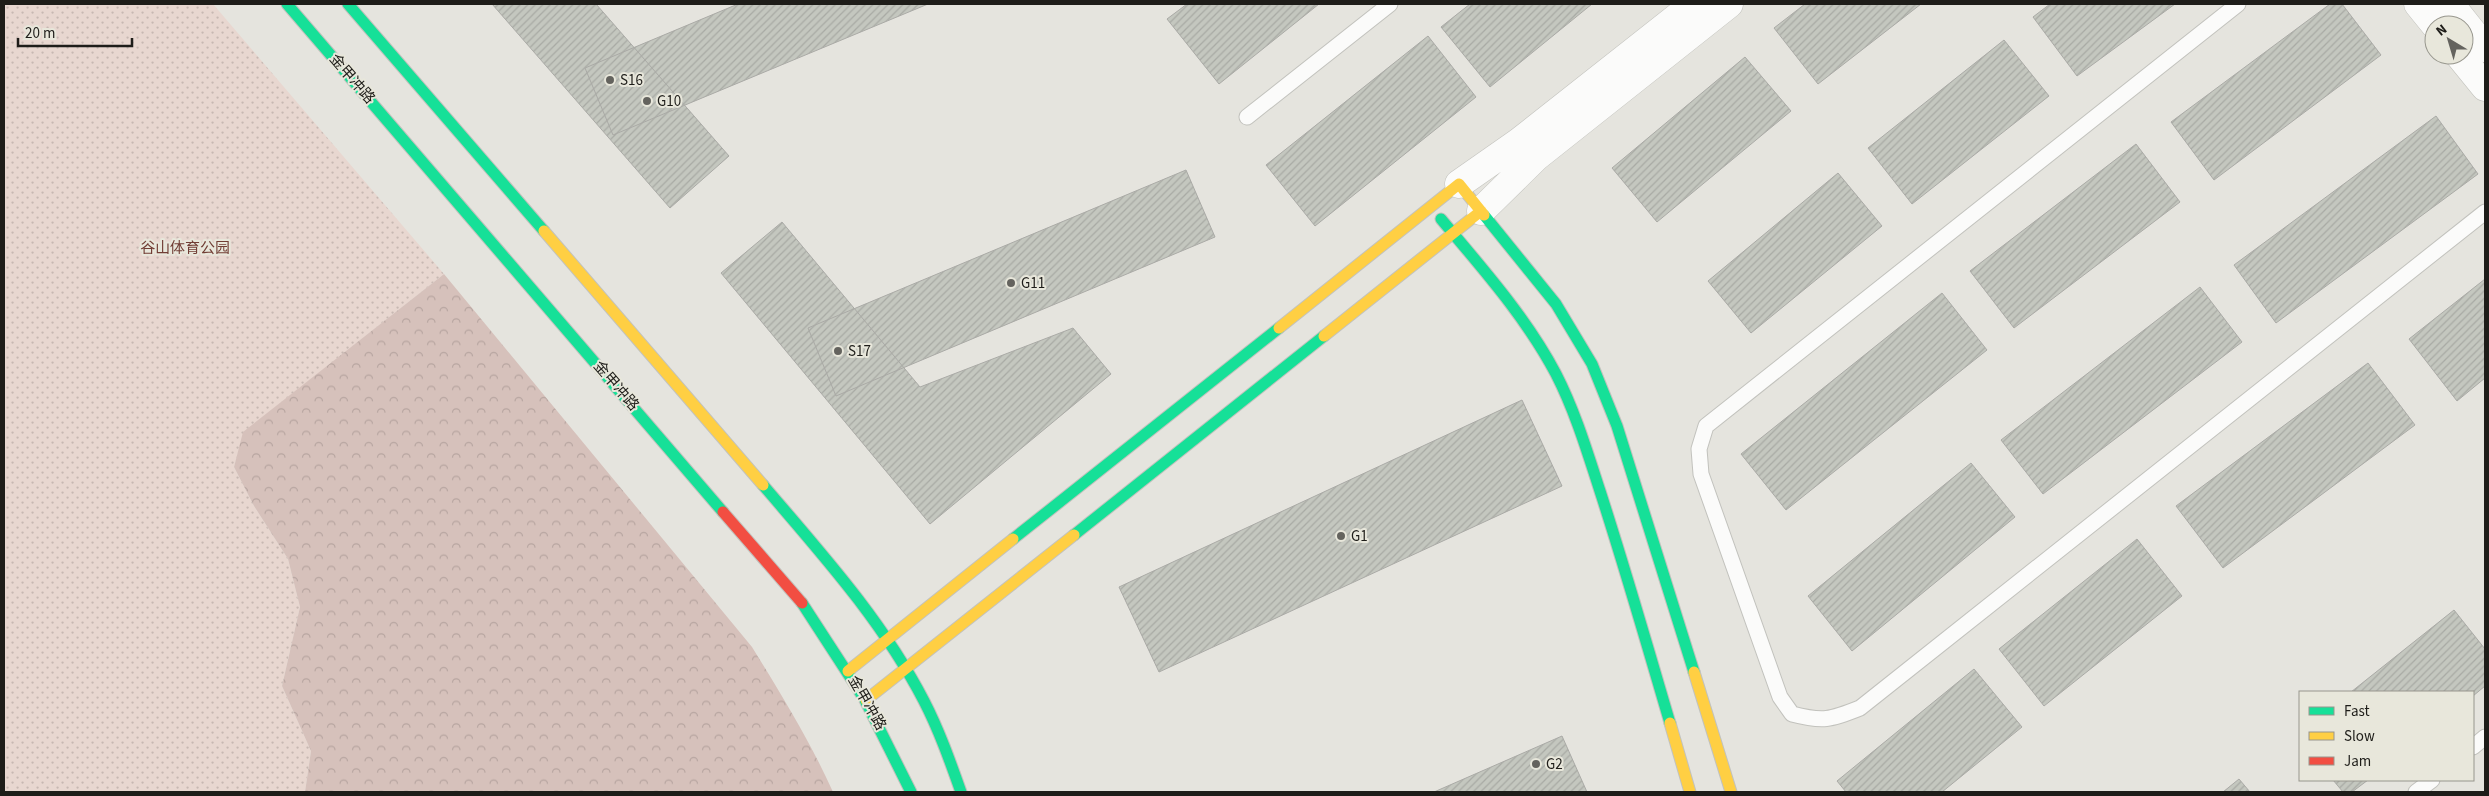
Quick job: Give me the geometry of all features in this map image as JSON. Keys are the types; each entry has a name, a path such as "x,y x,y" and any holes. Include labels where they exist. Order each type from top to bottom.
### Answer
{"street":[{"name":"金甲冲路","path":"287,4 810,614 866,700 884,733 910,792"},
{"path":"348,4 845,581 888,638 930,716 961,792"},
{"path":"848,671 1458,184 1519,142 1694,4"},
{"path":"866,700 1481,212 1536,156 1729,4"},
{"path":"2418,4 2427,15"},
{"path":"2450,4 2485,48"},
{"path":"2470,65 2483,78"},
{"path":"1458,184 1556,304 1592,364 1620,435 1731,792"},
{"path":"1431,207 1500,290 1525,324 1557,375 1583,440 1617,540 1690,792"}],"lane":[{"path":"1247,117 1390,4"},
{"path":"2238,4 1706,426 1699,449 1701,474 1780,697 1792,714 1818,720 1835,718 1860,708 2485,212"},
{"path":"2474,746 2485,737"},
{"path":"2416,792 2431,781"}],"green space":[{"name":"谷山体育公园","path":"4,4 213,4 444,274 244,432 234,467 254,506 288,559 300,607 282,686 311,751 305,792 4,792"},
{"path":"444,274 752,647 805,736 833,792 305,792 311,751 282,686 300,607 288,559 254,506 234,467 243,432"}],"building":[{"name":"S16","path":"492,4 596,4 729,156 670,208"},
{"name":"G10","path":"738,4 928,4 613,135 585,68"},
{"path":"1187,4 1319,4 1219,84 1167,19"},
{"path":"1470,4 1592,4 1490,87 1441,27"},
{"path":"1805,4 1921,4 1818,84 1774,28"},
{"path":"2050,4 2175,4 2077,76 2033,17"},
{"path":"2330,4 2342,4 2381,55 2214,180 2171,122"},
{"path":"1428,36 1476,97 1315,226 1266,165"},
{"path":"2004,40 2049,96 1912,204 1868,148"},
{"path":"1745,57 1791,111 1657,222 1612,168"},
{"path":"2436,116 2478,174 2276,323 2234,265"},
{"path":"2136,144 2180,202 2014,328 1970,271"},
{"name":"G11","path":"1186,170 1215,237 836,396 808,328"},
{"path":"1838,173 1882,226 1751,333 1708,281"},
{"name":"S17","path":"782,222 920,387 1073,328 1111,374 930,524 721,273"},
{"path":"2485,279 2485,378 2457,401 2409,339"},
{"path":"2200,287 2242,342 2043,494 2001,440"},
{"path":"1942,293 1987,350 1786,510 1741,454"},
{"path":"2368,363 2415,425 2223,568 2176,506"},
{"name":"G1","path":"1522,400 1562,486 1159,672 1119,587"},
{"path":"1971,463 2015,517 1852,651 1808,596"},
{"path":"2137,539 2182,596 2044,706 1999,649"},
{"path":"2454,610 2485,649 2485,686 2474,695 2474,691 2352,691"},
{"path":"1974,669 2022,727 1942,792 1846,792 1837,781"},
{"name":"G2","path":"1562,736 1587,792 1434,792"},
{"path":"2239,779 2250,792 2223,792"},
{"path":"2334,781 2367,781 2352,792 2343,792"}],"traffic: fast":[{"path":"287,4 723,512"},
{"path":"348,4 544,231"},
{"path":"1484,215 1556,304 1592,364 1617,426 1694,672"},
{"path":"1441,219 1517,313 1544,353 1563,388 1580,431 1609,520 1670,723"},
{"path":"1013,539 1279,328"},
{"path":"1074,535 1324,336"},
{"path":"763,485 850,588 889,643 924,701 944,746 961,792"},
{"path":"802,603 865,700 911,792"}],"traffic: slow":[{"path":"1279,328 1459,184 1484,215"},
{"path":"1324,336 1481,211"},
{"path":"544,231 763,485"},
{"path":"866,700 1074,535"},
{"path":"848,671 1013,539"},
{"path":"1694,672 1731,792"},
{"path":"1670,723 1690,792"}],"traffic: jam":[{"path":"723,512 802,603"}],"place":[{"name":"S16","path":"610,80"},
{"name":"G10","path":"647,101"},
{"name":"G11","path":"1011,283"},
{"name":"S17","path":"838,351"},
{"name":"G1","path":"1341,536"},
{"name":"G2","path":"1536,764"}]}
